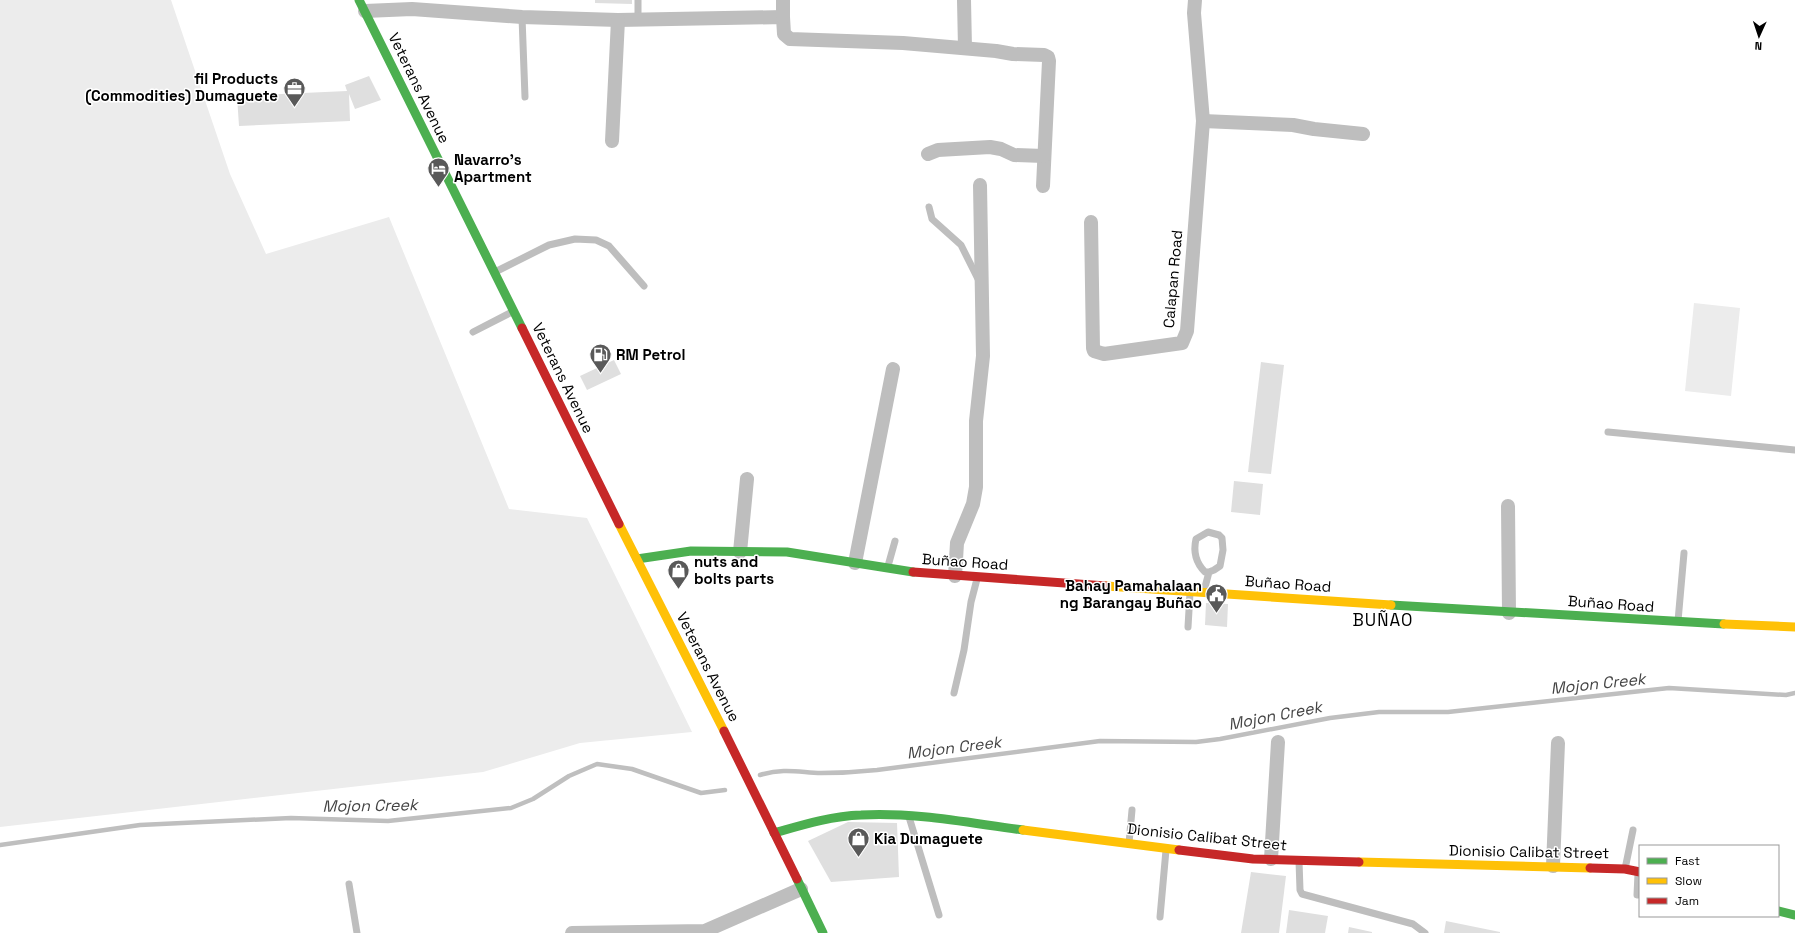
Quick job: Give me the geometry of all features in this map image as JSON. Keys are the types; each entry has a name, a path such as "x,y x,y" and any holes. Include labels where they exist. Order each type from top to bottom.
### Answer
{"main road":[{"name":"Veterans Avenue","path":"362,6 637,559 743,767 800,889 823,933"},
{"name":"Buñao Road","path":"637,559 691,551 787,552 887,568 955,576 1508,613 1773,628 1795,627"},
{"name":"Dionisio Calibat Street","path":"774,833 818,821 860,815 908,814 1253,859 1553,866 1625,869 1639,872"},
{"path":"1779,911 1795,915"}],"street":[{"path":"783,0 782,17 784,34 790,39 903,43 1013,54 1033,53 1048,57 1043,186"},
{"path":"964,0 965,48"},
{"name":"Calapan Road","path":"1091,222 1094,351 1104,354 1182,343 1187,331 1203,121 1194,13 1195,0"},
{"path":"362,6 522,17 618,20 782,17"},
{"path":"612,141 618,20"},
{"path":"1203,121 1293,125 1314,129 1363,134"},
{"path":"928,154 938,150 990,147 1000,149 1014,155 1044,156"},
{"path":"955,576 957,543 973,504 976,487 976,421 983,356 980,185"},
{"path":"855,563 893,368"},
{"path":"740,552 747,479"},
{"path":"1508,506 1508,613"},
{"path":"1271,859 1278,742"},
{"path":"1553,866 1558,743"},
{"path":"572,933 705,931 800,889"}],"lane":[{"path":"638,0 638,20"},
{"path":"522,17 525,97"},
{"path":"930,207 932,219 961,245 982,286"},
{"path":"495,272 549,245 575,239 596,240 609,246 644,286"},
{"path":"473,332 514,311"},
{"path":"1608,432 1795,450"},
{"path":"1208,532 1219,535 1223,540 1220,566 1209,572 1204,572 1197,563 1195,547 1196,539 1208,532"},
{"path":"887,568 895,541"},
{"path":"1677,623 1684,553"},
{"path":"1204,592 1209,572"},
{"path":"954,692 964,650 971,602 978,577"},
{"path":"1188,627 1190,591"},
{"path":"1129,843 1132,810"},
{"path":"908,814 939,915"},
{"path":"1625,869 1633,830"},
{"path":"1160,917 1167,848"},
{"path":"1299,860 1300,890 1302,894 1413,924 1425,933"},
{"path":"1637,894 1639,872"},
{"path":"349,884 357,933"}],"shaded area":[{"path":"0,0 171,0 230,174 266,254 389,217 509,509 587,518 692,732 580,743 483,772 0,827"},
{"path":"1694,303 1740,308 1731,396 1685,391"}],"building":[{"path":"595,0 632,0 632,4 595,3"},
{"name":"fil Products (Commodities) Dumaguete","path":"369,76 381,100 355,109 349,94 350,121 239,126 237,96 347,91 345,85"},
{"name":"RM Petrol","path":"614,360 621,374 587,390 580,376"},
{"path":"1261,362 1284,365 1271,474 1248,472"},
{"path":"1234,481 1263,484 1260,515 1231,512"},
{"name":"Bahay Pamahalaan ng Barangay Buñao","path":"1206,603 1228,604 1227,627 1205,625"},
{"name":"Kia Dumaguete","path":"848,822 897,823 899,877 831,882 808,841"},
{"path":"1251,872 1286,876 1279,933 1241,933"},
{"path":"1289,910 1328,916 1325,933 1286,933"},
{"path":"1446,921 1500,932 1500,933 1444,933"},
{"path":"1349,927 1372,932 1372,933 1348,933"}],"waterway":[{"name":"Mojon Creek","path":"760,775 784,771 828,773 877,770 1100,741 1196,742 1220,739 1330,718 1379,712 1448,712 1669,688 1786,695 1795,693"},
{"name":"Mojon Creek","path":"0,845 140,825 291,818 388,821 511,808 533,799 569,776 597,764 632,769 701,793 725,790"}],"traffic: fast":[{"path":"359,0 522,328"},
{"path":"637,559 691,551 787,552 913,572"},
{"path":"1391,605 1724,624"},
{"path":"774,833 817,821 839,817 881,814 942,819 1023,830"},
{"path":"797,879 823,933"},
{"path":"1779,911 1795,915"}],"traffic: slow":[{"path":"619,524 724,731"},
{"path":"1106,586 1391,605"},
{"path":"1724,624 1795,627"},
{"path":"1023,830 1179,850"},
{"path":"1359,862 1590,868"}],"traffic: jam":[{"path":"522,328 619,524"},
{"path":"913,572 1106,586"},
{"path":"724,731 797,879"},
{"path":"1179,850 1253,859 1359,862"},
{"path":"1590,868 1625,869 1639,872"}],"place":[{"name":"fil Products (Commodities) Dumaguete","path":"294,108"},
{"name":"Navarro's Apartment","path":"439,188"},
{"name":"RM Petrol","path":"601,374"},
{"name":"nuts and bolts parts","path":"678,590"},
{"name":"Bahay Pamahalaan ng Barangay Buñao","path":"1217,614"},
{"name":"Kia Dumaguete","path":"858,858"}],"district":[{"name":"BUÑAO","path":"1383,620"}]}
